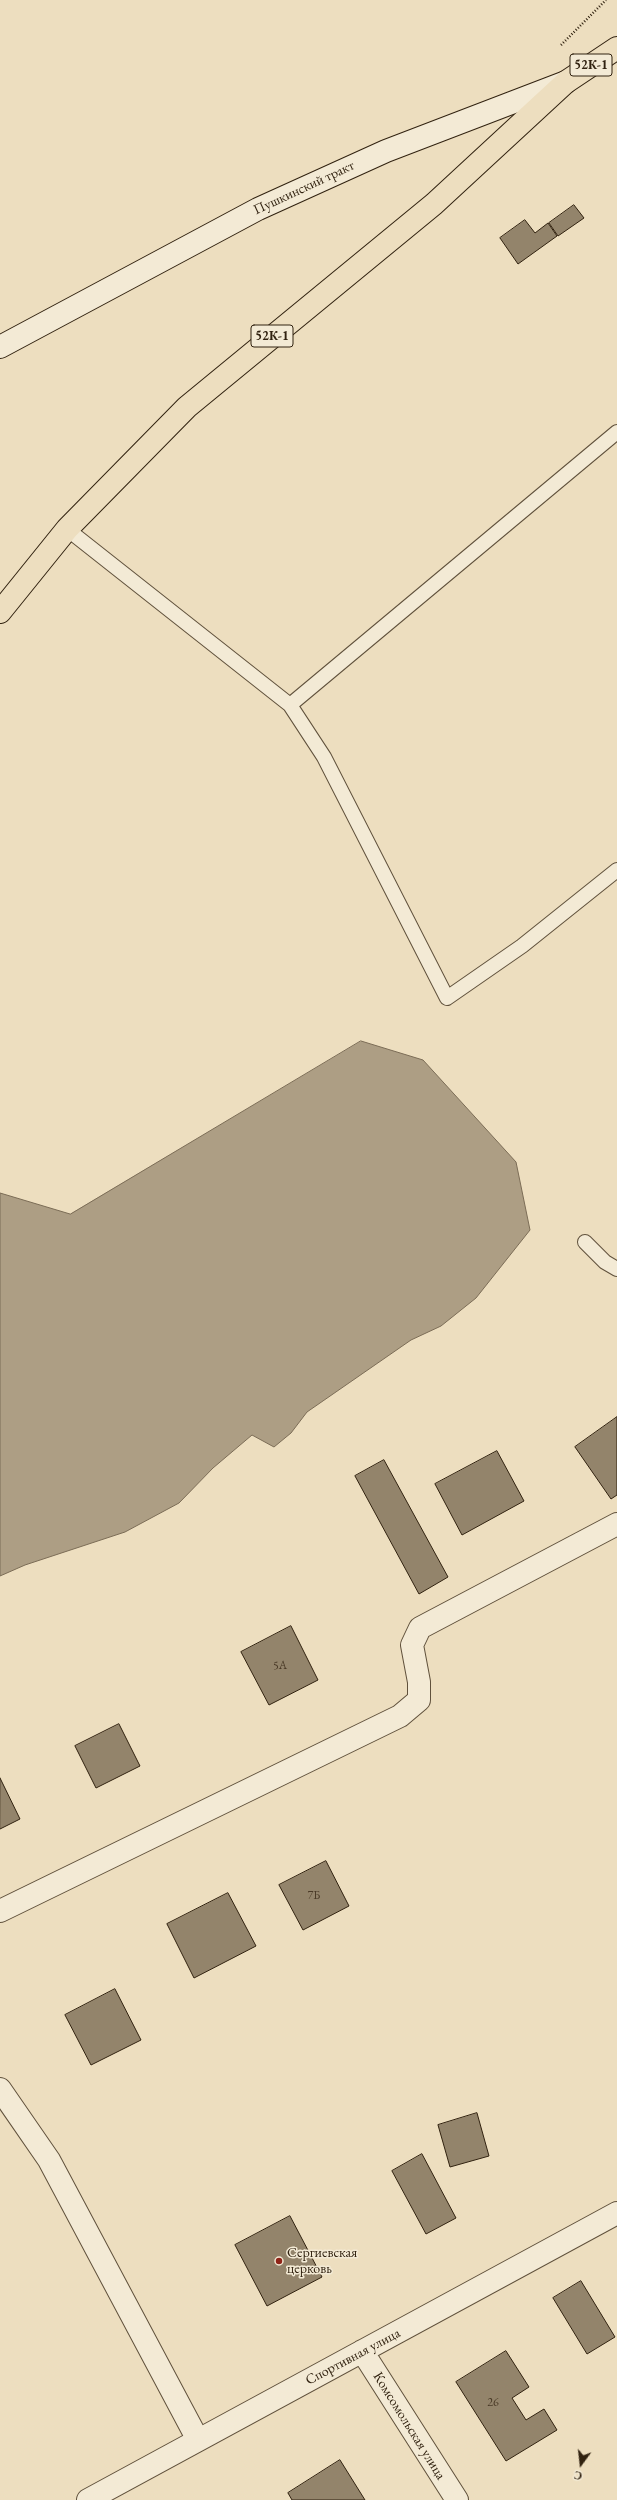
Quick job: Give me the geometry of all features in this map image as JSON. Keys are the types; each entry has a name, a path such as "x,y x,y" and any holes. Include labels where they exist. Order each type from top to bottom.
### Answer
{"main road":[{"name":"Пушкинский тракт","path":"566,82 617,48"},
{"name":"52К-1","path":"0,612 67,529 187,407 434,204 566,82"}],"street":[{"name":"Пушкинский тракт","path":"0,347 258,209 386,151 566,82"},
{"path":"0,1910 400,1716 419,1700 419,1682 412,1645 420,1628 617,1524"},
{"path":"0,2089 49,2160 198,2440"},
{"name":"Спортивная улица","path":"88,2500 617,2213"},
{"name":"Комсомольская улица","path":"362,2351 457,2500"}],"lane":[{"path":"290,705 617,432"},
{"path":"67,529 290,705 324,757 447,998 522,946 617,870"},
{"path":"585,1242 606,1262 617,1269"}],"path":[{"path":"561,45 606,0"}],"shaded area":[{"path":"361,1041 423,1060 516,1162 530,1230 476,1298 441,1326 411,1340 307,1412 291,1433 274,1447 252,1435 213,1468 179,1503 125,1532 25,1565 0,1576 0,1193 70,1214"}],"building":[{"path":"574,205 584,218 558,236 549,223"},
{"path":"525,220 535,233 548,223 557,236 518,264 500,238"},
{"path":"617,1417 617,1495 611,1499 575,1447"},
{"path":"497,1451 524,1501 462,1535 435,1484"},
{"path":"384,1460 448,1577 419,1594 355,1476"},
{"path":"291,1626 318,1680 269,1705 241,1652"},
{"path":"119,1724 140,1766 96,1788 75,1746"},
{"path":"0,1778 20,1819 0,1829"},
{"path":"326,1861 349,1906 303,1930 279,1885"},
{"path":"228,1893 256,1946 194,1978 167,1924"},
{"path":"115,1989 141,2040 91,2065 65,2015"},
{"path":"477,2113 489,2156 450,2167 438,2125"},
{"path":"422,2154 456,2218 426,2234 392,2171"},
{"name":"Сергиевская церковь","path":"290,2216 322,2277 267,2306 235,2245"},
{"path":"581,2281 615,2337 587,2354 553,2298"},
{"path":"506,2351 529,2387 512,2398 526,2420 544,2409 557,2430 506,2461 456,2382"},
{"path":"340,2460 365,2500 292,2500 288,2493"}],"place":[{"name":"Сергиевская церковь","path":"279,2261"}]}
